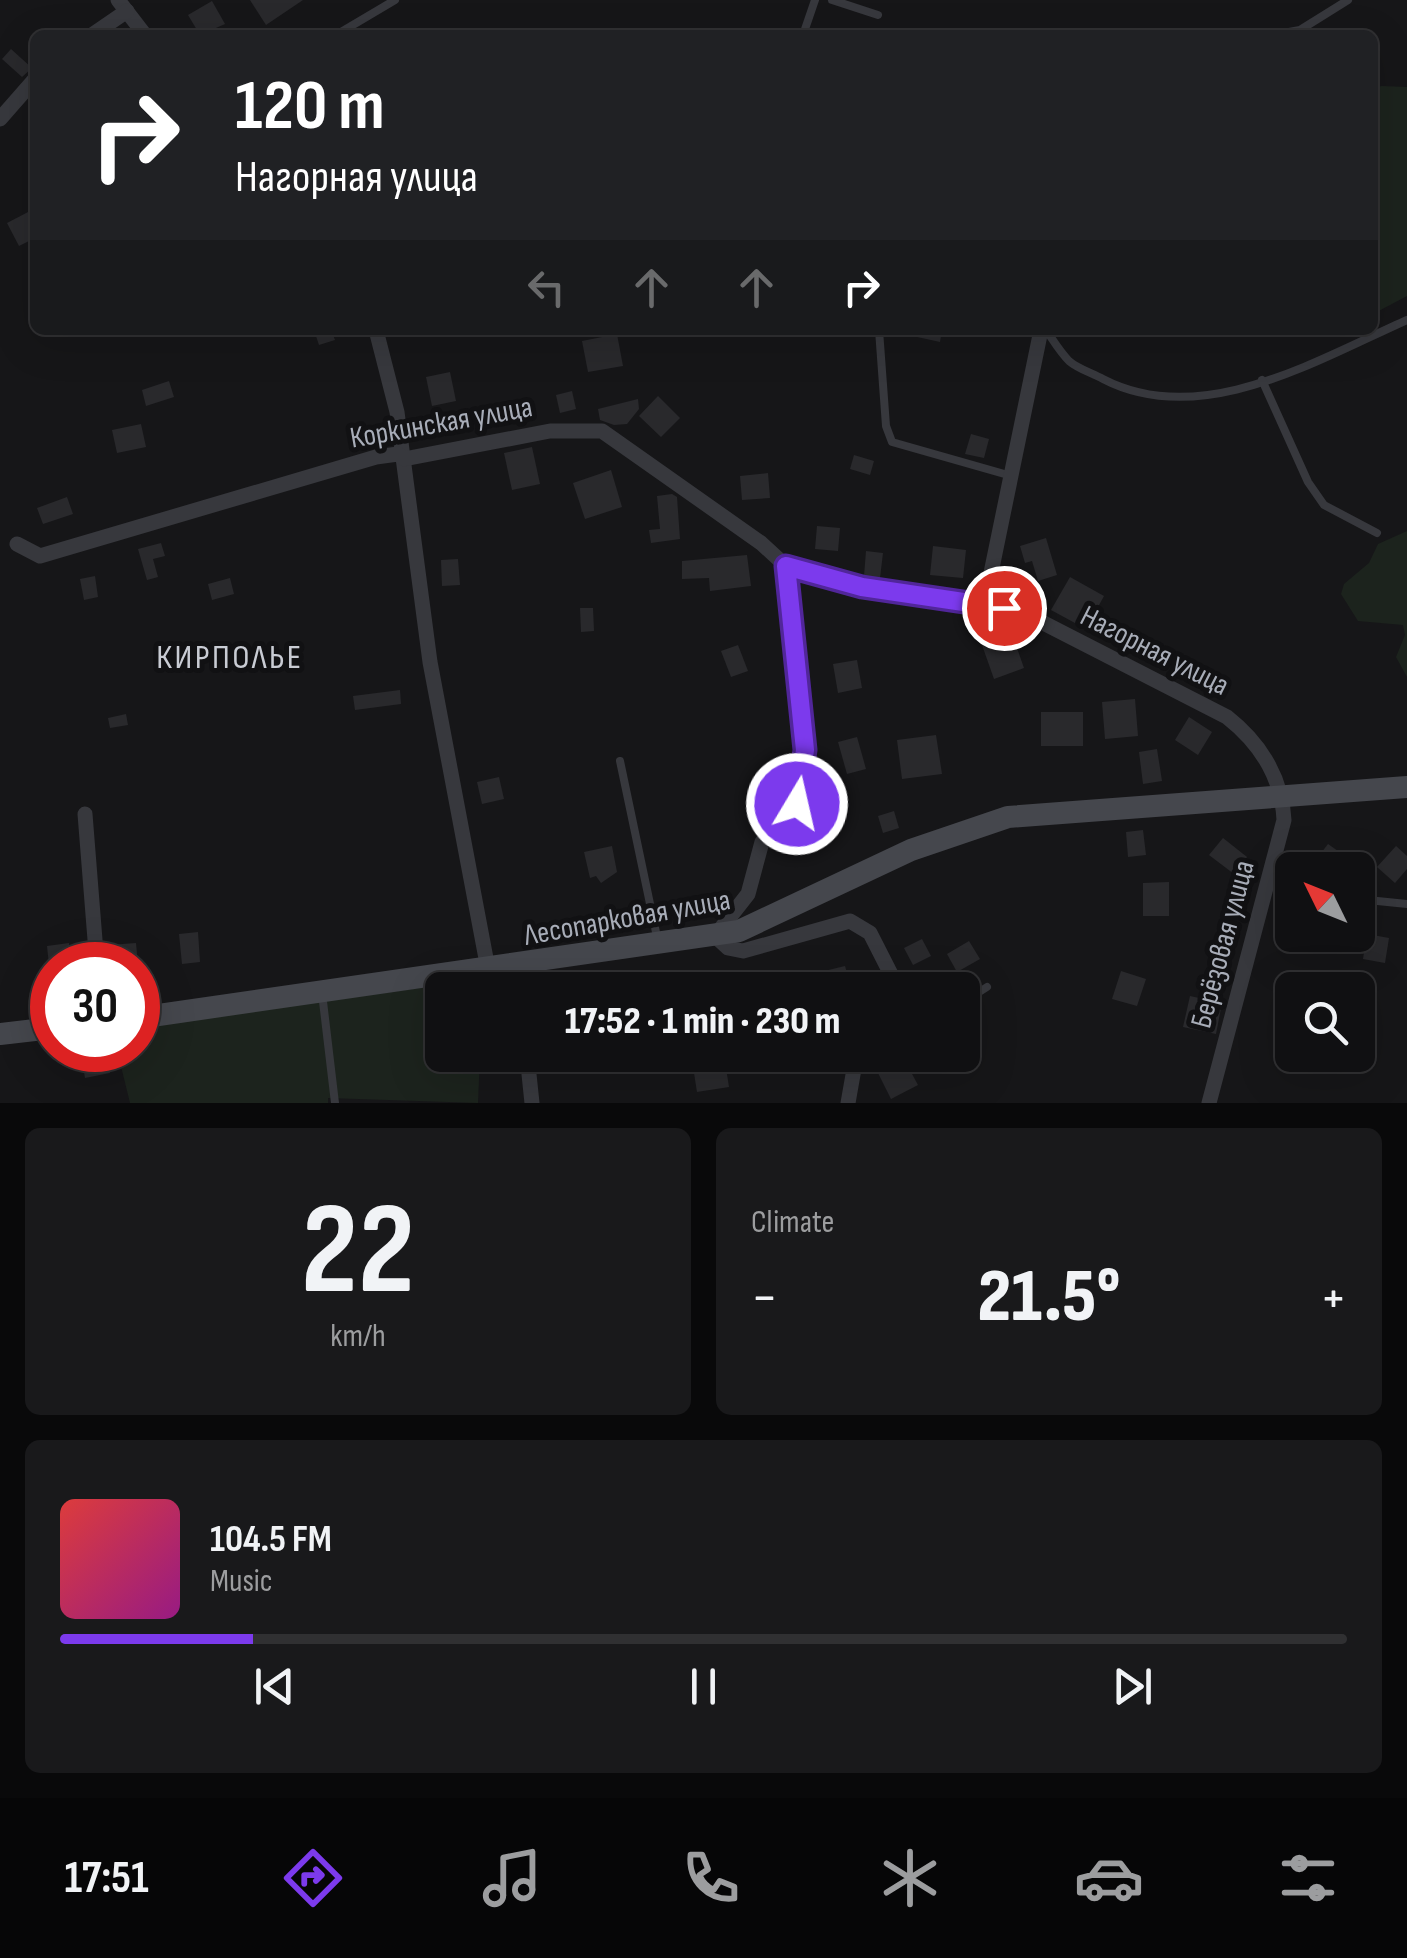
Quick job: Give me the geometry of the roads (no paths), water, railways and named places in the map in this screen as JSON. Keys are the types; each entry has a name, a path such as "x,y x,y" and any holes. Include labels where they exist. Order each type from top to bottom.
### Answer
{"street":[{"path":"97,30 123,3 142,30"},
{"path":"0,119 30,85"},
{"path":"377,335 404,458 430,662 488,969"},
{"path":"985,602 1008,476 1043,335"},
{"name":"Коркинская улица","path":"17,544 40,556 376,458 398,454 404,458 550,431 602,431 762,543 786,566"},
{"path":"786,566 805,750 797,804 762,842 748,894 716,936 728,948 743,951 850,921 870,934 890,972"},
{"name":"Нагорная улица","path":"786,566 862,587 985,602 1024,613 1227,718 1259,749 1283,799"},
{"name":"Лесопарковая улица","path":"160,1015 716,936 779,914 911,850 994,821 1407,787"},
{"name":"Берёзовая улица","path":"1210,1103 1284,820 1283,799"},
{"path":"85,814 95,942"},
{"path":"519,966 520,972"},
{"path":"0,1034 30,1031"},
{"path":"529,1072 532,1103"},
{"path":"848,1103 853,1072"}],"lane":[{"path":"344,30 395,0"},
{"path":"805,30 815,0"},
{"path":"832,0 878,15"},
{"path":"1300,30 1348,0"},
{"path":"1378,332 1407,320"},
{"path":"879,335 884,410 892,442 1008,476"},
{"path":"1048,335 1070,362 1119,388 1172,398 1224,393 1371,335"},
{"path":"1262,380 1308,482 1324,505 1378,533"},
{"path":"620,761 659,944"},
{"path":"1375,901 1407,904"},
{"path":"980,991 987,987"},
{"path":"322,992 334,1103"}],"district":[{"name":"КИРПОЛЬЕ","path":"230,656"}]}
